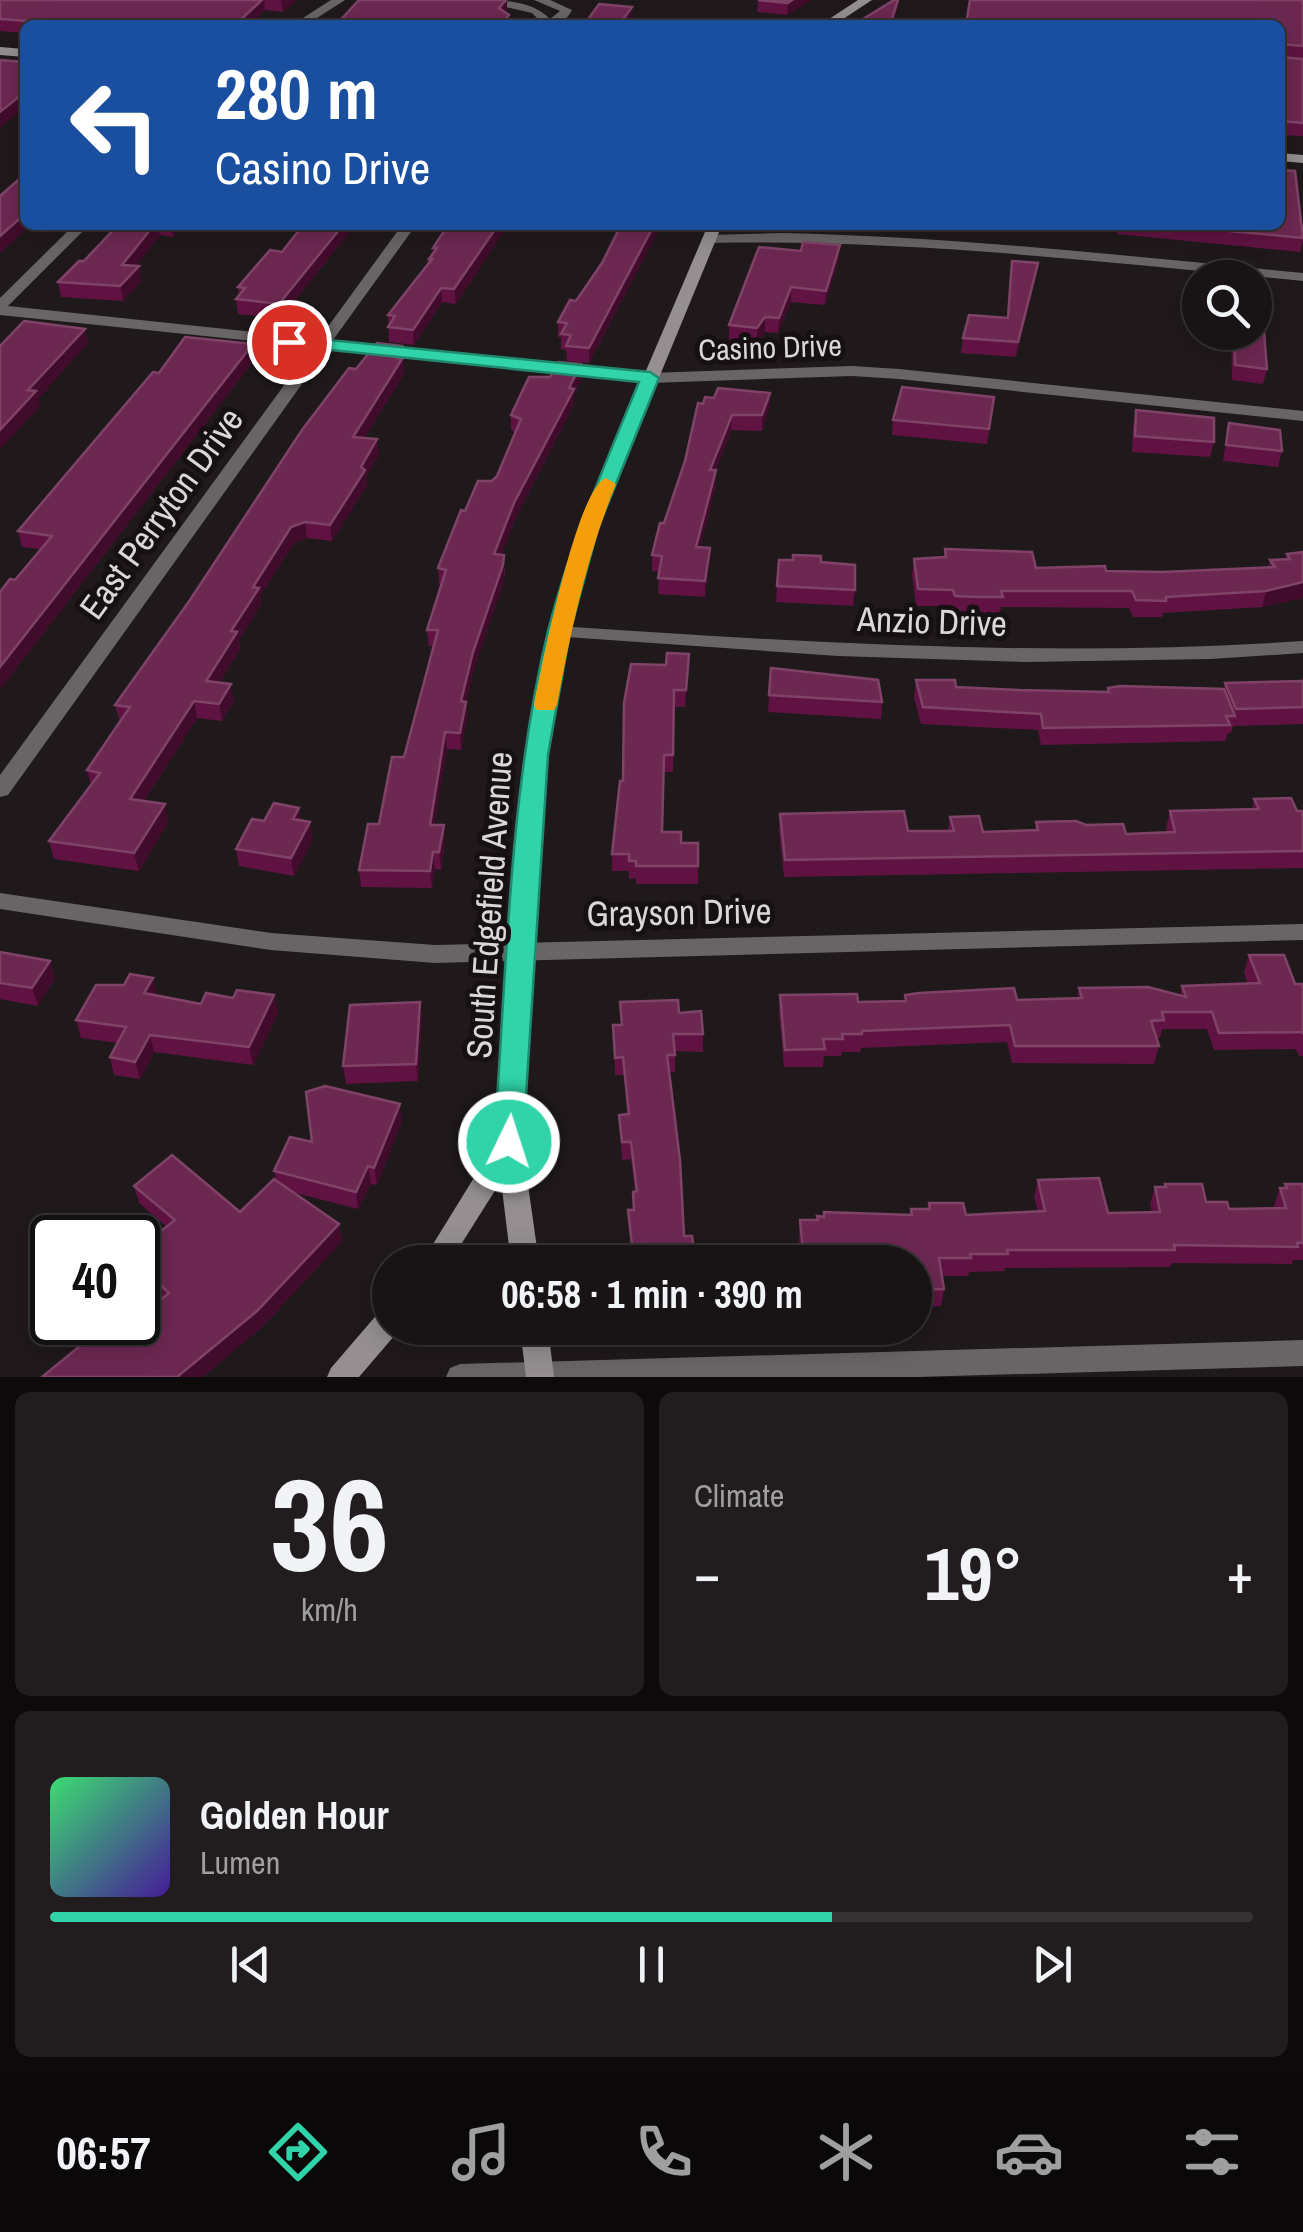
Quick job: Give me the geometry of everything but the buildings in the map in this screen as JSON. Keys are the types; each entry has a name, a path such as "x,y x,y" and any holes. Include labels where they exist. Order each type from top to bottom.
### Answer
{"street":[{"path":"306,20 339,0"},
{"path":"481,0 510,1 536,10 543,20"},
{"path":"540,0 560,5 566,14 554,20"},
{"path":"834,20 866,0"},
{"path":"0,308 77,230"},
{"name":"East Perryton Drive","path":"0,790 405,230"},
{"path":"712,232 888,239 1303,277"},
{"name":"South Edgefield Avenue","path":"523,1245 509,1142 536,755 559,632 588,528 712,232"},
{"name":"Casino Drive","path":"0,308 322,346 650,378 852,371 1303,416"},
{"name":"Anzio Drive","path":"559,632 936,656 1199,656 1303,647"},
{"name":"Grayson Drive","path":"0,901 342,951 434,954 1303,932"},
{"name":"South Edgefield Avenue","path":"447,1245 468,1217 509,1142"},
{"path":"341,1377 372,1341"},
{"path":"536,1345 540,1375"},
{"path":"460,1377 1219,1366 1303,1353"}],"slow traffic":[{"path":"545,705 559,632 588,528 606,484"}],"route":[{"path":"289,342 650,378 588,528 559,632 536,755 509,1142"}]}
